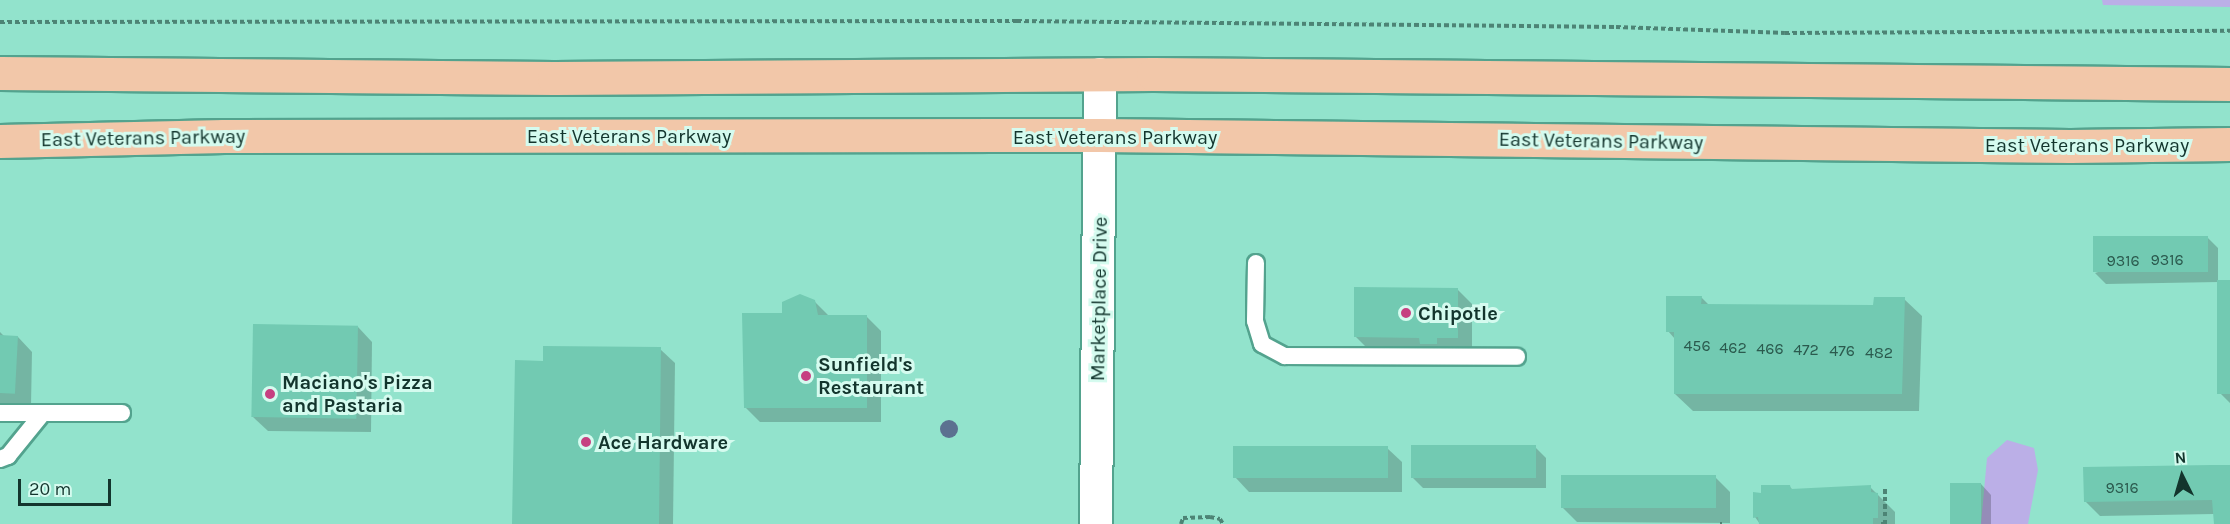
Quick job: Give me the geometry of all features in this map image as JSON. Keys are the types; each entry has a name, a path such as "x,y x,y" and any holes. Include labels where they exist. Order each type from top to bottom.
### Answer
{"main road":[{"path":"0,73 554,78 1100,74 2230,84"},
{"name":"East Veterans Parkway","path":"0,141 224,136 1100,135 2070,146 2230,144"}],"street":[{"name":"Marketplace Drive","path":"1096,524 1100,74"}],"lane":[{"path":"1256,263 1255,321 1259,336 1262,344 1285,356 1517,357"},
{"path":"0,412 122,413"},
{"path":"0,459 8,456 43,412"}],"path":[{"path":"0,22 993,21 1616,27 1785,33 2230,31"},
{"path":"1881,524 1885,524 1886,486"},
{"path":"1181,524 1183,518 1210,517 1223,524"}],"shaded area":[{"path":"2102,0 2230,0 2230,7 2103,5"},
{"path":"2007,440 2034,448 2038,470 2028,524 1981,524 1987,458"}],"building":[{"path":"2093,236 2208,236 2208,272 2093,272"},
{"path":"2217,280 2230,280 2230,394 2217,394"},
{"name":"Chipotle","path":"1354,287 1458,288 1458,338 1437,338 1437,344 1420,344 1419,338 1354,337"},
{"name":"Sunfield's Restaurant","path":"800,294 815,300 818,315 867,315 867,408 744,408 742,313 782,313 782,302"},
{"path":"1666,296 1702,296 1701,304 1873,305 1874,297 1905,297 1902,394 1674,394 1674,332 1666,332"},
{"path":"253,324 358,326 356,419 251,417"},
{"path":"0,335 18,336 15,394 0,393"},
{"name":"Ace Hardware","path":"543,346 661,347 659,524 512,524 515,360 543,361"},
{"path":"1411,445 1536,445 1536,478 1411,478"},
{"path":"1233,446 1388,446 1388,478 1233,478"},
{"path":"2230,465 2230,524 2214,524 2212,500 2084,502 2083,467"},
{"path":"1561,475 1716,475 1716,508 1561,508"},
{"path":"1950,483 1981,483 1981,524 1950,524"},
{"path":"1761,485 1790,485 1791,489 1871,485 1871,492 1878,493 1878,518 1873,518 1873,524 1759,524 1758,517 1753,518 1753,492 1761,493"}],"place":[{"name":"Chipotle","path":"1406,313"},
{"name":"Sunfield's Restaurant","path":"806,376"},
{"name":"Maciano's Pizza and Pastaria","path":"270,394"},
{"name":"Ace Hardware","path":"586,442"}]}
